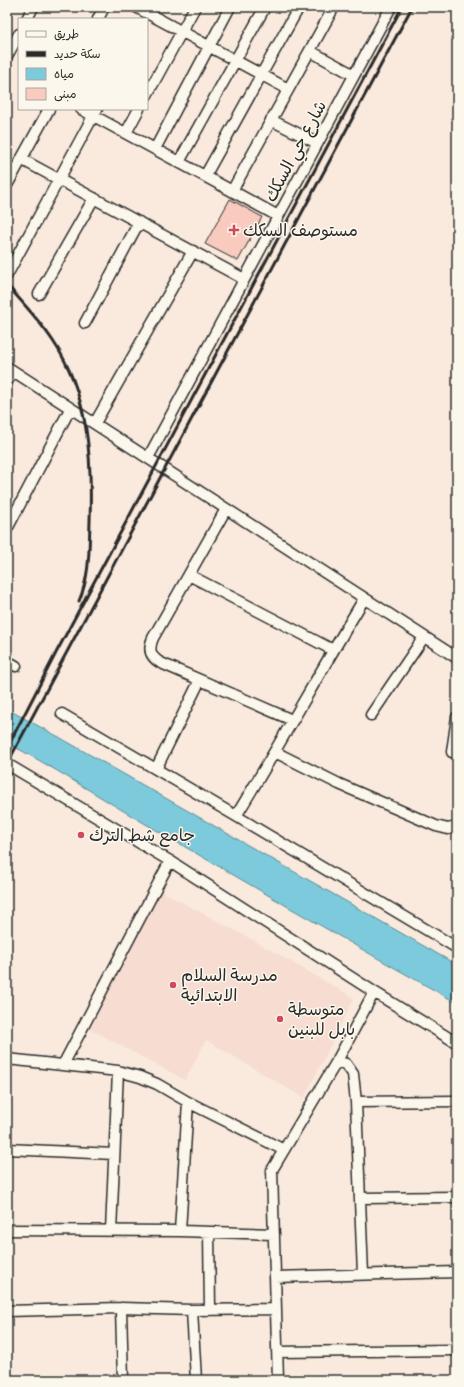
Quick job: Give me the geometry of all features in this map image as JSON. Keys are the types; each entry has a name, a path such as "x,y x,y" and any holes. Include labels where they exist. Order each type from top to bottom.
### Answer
{"street":[{"path":"28,18 33,7"},
{"path":"98,18 104,7"},
{"path":"136,7 288,89"},
{"path":"148,93 195,7"},
{"path":"155,149 230,7"},
{"path":"179,162 265,7"},
{"path":"205,176 299,7"},
{"path":"232,191 334,7"},
{"path":"378,7 389,9"},
{"name":"شارع حي السكك","path":"148,458 389,9"},
{"path":"7,56 18,36"},
{"path":"310,51 354,75"},
{"path":"7,185 48,110"},
{"path":"126,133 138,110"},
{"path":"7,275 95,112 126,133 278,216"},
{"path":"272,120 317,143"},
{"path":"21,159 244,279"},
{"path":"39,294 94,198"},
{"path":"85,323 139,222"},
{"path":"94,423 193,251"},
{"path":"7,382 10,369 457,658"},
{"path":"7,530 70,409"},
{"path":"226,509 153,638 150,645 150,653 154,659 161,663 292,720"},
{"path":"189,575 333,650"},
{"path":"236,816 364,599"},
{"path":"372,716 424,637"},
{"path":"156,769 200,680"},
{"path":"62,714 457,948"},
{"path":"452,752 457,717"},
{"path":"275,752 339,784 436,826 448,829 457,827"},
{"path":"7,764 170,861 457,1044"},
{"path":"63,1065 170,861"},
{"path":"278,1380 272,1170 337,1061 374,992"},
{"path":"7,1059 118,1071 140,1077 284,1150"},
{"path":"337,1061 346,1064 353,1074 356,1102 363,1274"},
{"path":"111,1231 118,1071"},
{"path":"180,1231 188,1102"},
{"path":"356,1102 457,1102"},
{"path":"7,1149 114,1154"},
{"path":"360,1198 457,1197"},
{"path":"7,1230 180,1231 274,1234"},
{"path":"209,1232 210,1309"},
{"path":"275,1276 457,1272"},
{"path":"7,1311 121,1308 192,1310 276,1309"},
{"path":"121,1308 123,1380"},
{"path":"192,1310 196,1380"},
{"path":"277,1352 457,1350"}],"shaded area":[{"path":"159,890 255,941 354,998 304,1098 206,1040 185,1080 90,1029"}],"water":[{"path":"7,709 59,737 457,965 457,1003 376,958 7,743"}],"building":[{"name":"مستوصف السكك","path":"230,199 262,217 238,261 205,244"}],"railway":[{"path":"7,748 56,653 402,7"},
{"path":"7,764 412,7"},
{"path":"7,285 37,319 53,341 65,361 81,405 89,451 90,498 87,572 83,592 79,601"}],"place":[{"name":"مستوصف السكك","path":"234,230"},
{"name":"جامع شط الترك","path":"81,835"},
{"name":"مدرسة السلام الابتدائية","path":"173,985"},
{"name":"متوسطة بابل للبنين","path":"280,1019"}]}
